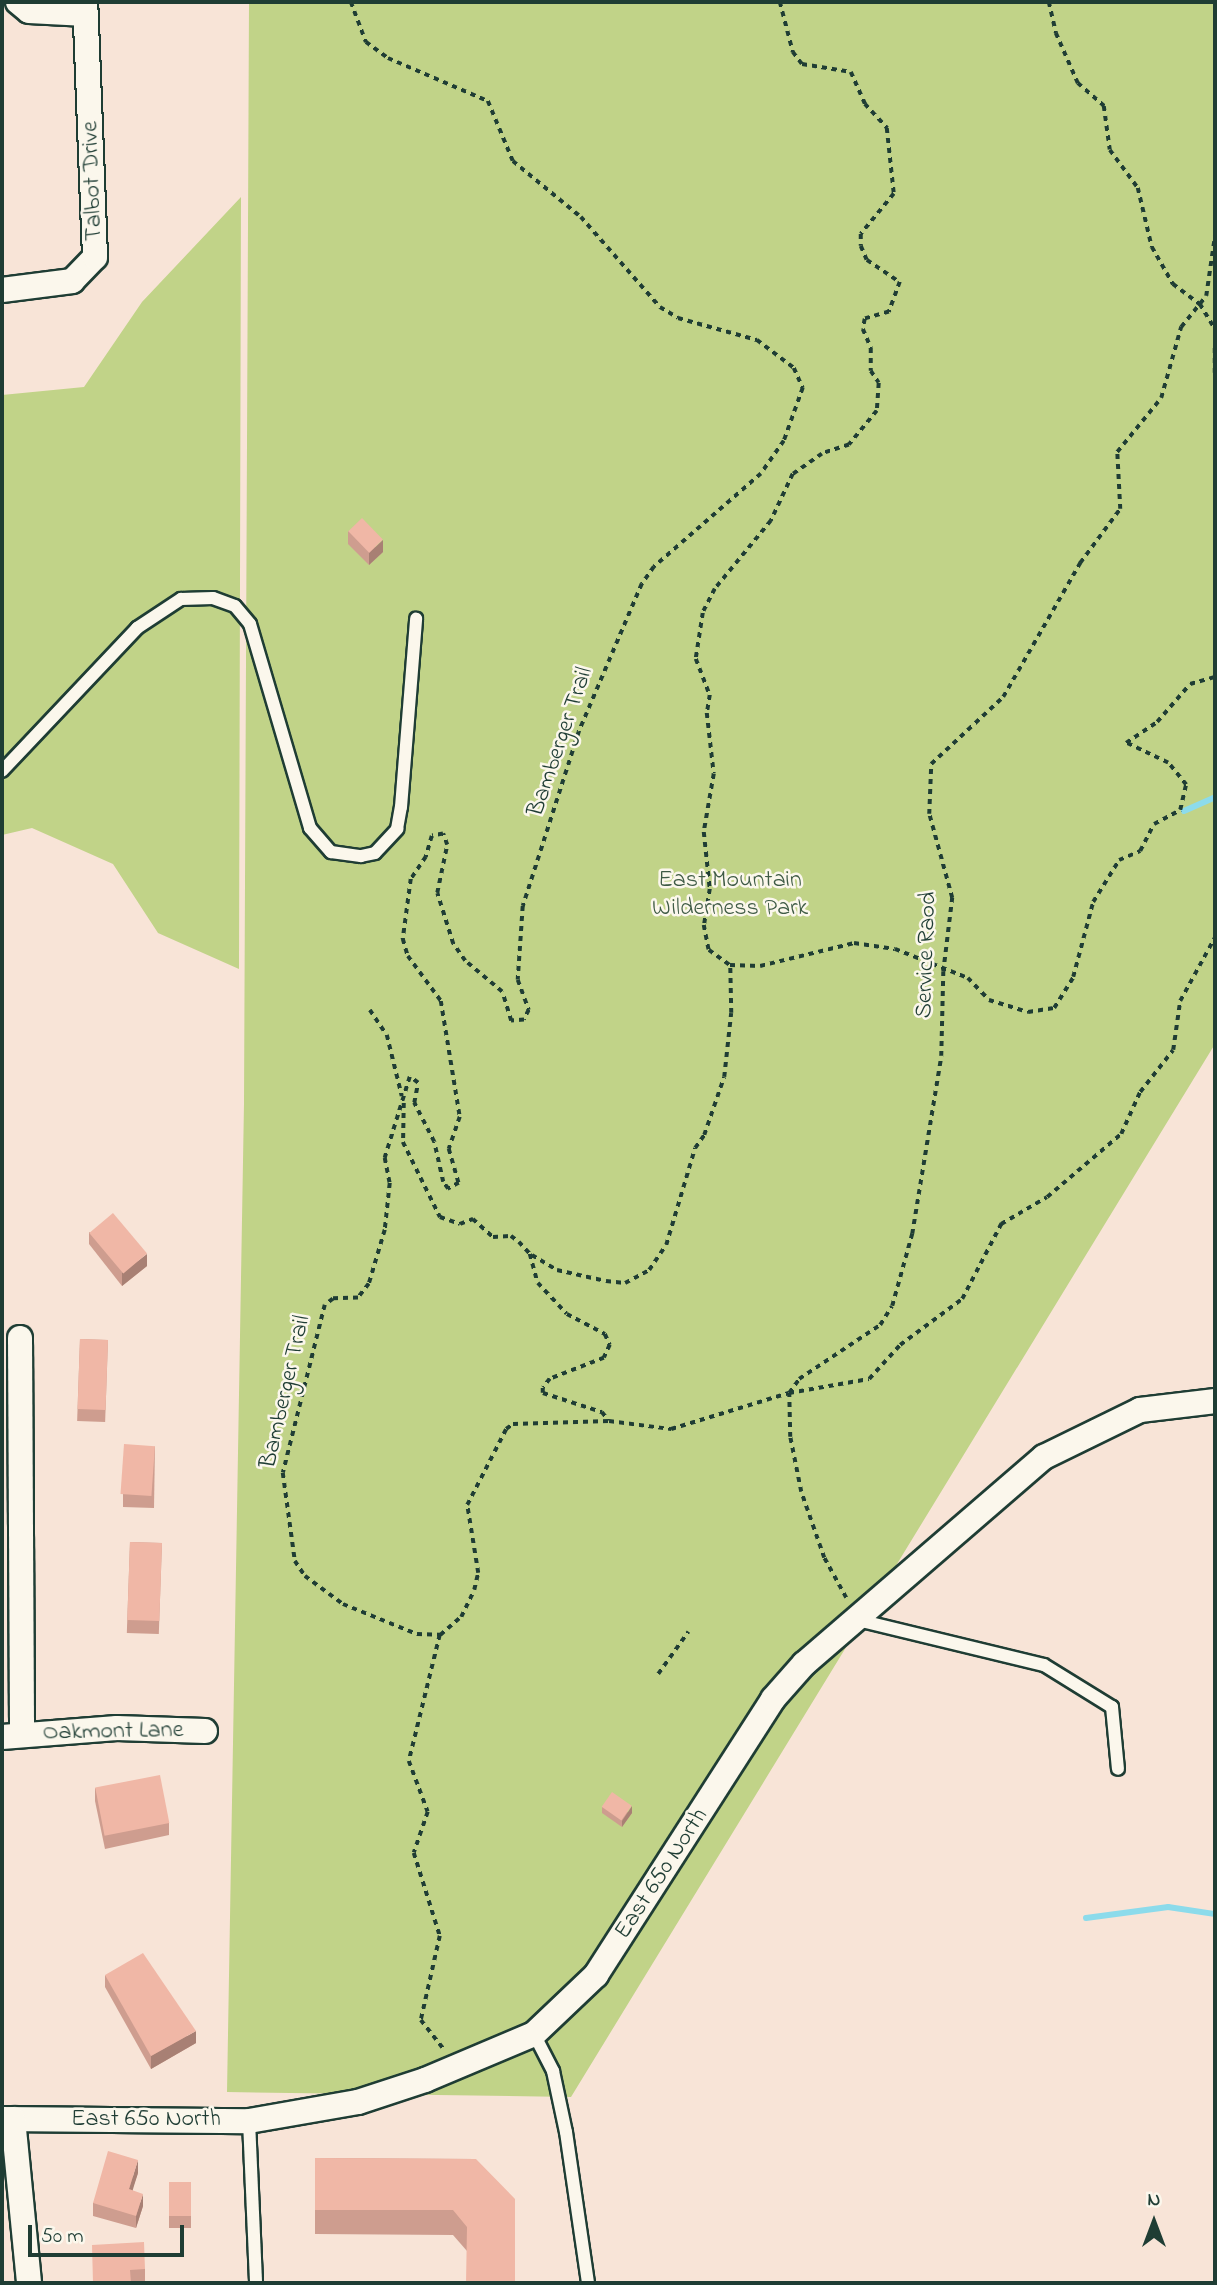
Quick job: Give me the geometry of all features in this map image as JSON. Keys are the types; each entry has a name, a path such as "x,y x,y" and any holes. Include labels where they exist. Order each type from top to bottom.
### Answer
{"street":[{"path":"18,2 29,11 86,8"},
{"name":"Talbot Drive","path":"2,290 72,281 95,257 86,8"},
{"name":"Oakmont Lane","path":"20,1338 12,1736 117,1728 205,1731"},
{"name":"East 650 North","path":"7,2119 248,2120 358,2102 452,2069 534,2034 596,1975 781,1688 1044,1457 1140,1410 1215,1401"},
{"path":"7,2119 29,2283"}],"lane":[{"path":"2,771 137,628 181,599 213,598 235,606 250,624 310,828 331,852 361,856 375,853 397,829 401,807 416,619"},
{"path":"858,1620 1044,1665 1112,1707 1118,1769"},
{"path":"534,2034 553,2071 564,2120 588,2283"},
{"path":"248,2120 256,2283"}],"path":[{"name":"Bamberger Trail","path":"351,2 366,42 388,58 488,101 513,161 581,217 660,306 678,318 757,340 794,368 803,388 784,441 761,474 654,568 642,584 579,732 523,906 518,979 529,1010 524,1020 512,1021 502,992 465,961 453,944 437,893 447,845 443,834 432,836 426,857 411,879 402,930 408,956 441,1001 460,1117 449,1149 458,1187 448,1189 443,1182 434,1142 414,1103 417,1079 407,1079 385,1158 390,1183 383,1239 363,1293 358,1298 333,1299 325,1306 282,1481 295,1561 305,1576 344,1604 417,1634 440,1635"},
{"path":"780,2 793,52 802,64 851,72 865,104 887,128 894,194 861,234 861,246 867,260 900,282 889,312 865,319 863,329 871,348 870,372 879,383 877,411 849,445 822,454 793,474 771,521 715,589 698,632 696,659 710,695 707,713 713,774 704,832 710,889 704,925 709,950 730,965 760,966 853,943 920,956 943,972 968,978 989,1000 1028,1012 1054,1008 1073,977 1093,902 1119,860 1140,851 1154,824 1180,810 1186,785 1168,763 1126,743 1157,722 1189,684 1215,677"},
{"path":"1049,2 1056,33 1078,83 1104,106 1111,150 1138,188 1152,247 1173,284 1200,304 1215,329"},
{"name":"Service Raod","path":"789,1393 799,1379 868,1335 892,1306 923,1184 941,1056 943,972 952,898 929,814 931,764 1003,697 1080,563 1120,509 1117,452 1161,398 1181,327 1206,296 1215,234"},
{"path":"1215,348 1215,373"},
{"path":"452,2069 443,2048 421,2020 440,1936 414,1853 428,1812 410,1761 440,1635 461,1617 477,1582 467,1505 487,1470 500,1434 513,1424 609,1421 671,1429 789,1393 869,1380 900,1345 962,1299 1001,1224 1047,1197 1121,1134 1140,1091 1173,1050 1180,1001 1215,937"},
{"path":"370,1010 387,1035 403,1100 403,1142 440,1217 460,1224 473,1219 493,1237 511,1236 530,1254 557,1269 625,1283 649,1270 666,1245 695,1148 704,1135 724,1077 731,1013 730,965"},
{"path":"530,1254 538,1283 567,1314 605,1334 610,1345 604,1358 551,1379 544,1384 543,1393 596,1409 609,1421"},
{"path":"789,1393 790,1437 802,1492 824,1558 858,1620"},
{"path":"658,1674 688,1632"}],"green space":[{"name":"East Mountain Wilderness Park","path":"249,2 1215,2 1215,1044 571,2097 227,2092 244,1103"},
{"path":"241,197 239,969 158,933 113,864 32,828 2,835 2,395 84,387 142,302"}],"building":[{"path":"362,518 383,540 369,553 348,531"},
{"path":"113,1213 147,1254 123,1274 89,1233"},
{"path":"80,1339 108,1340 106,1410 78,1409"},
{"path":"124,1444 155,1446 151,1496 121,1494"},
{"path":"130,1542 162,1543 159,1621 127,1620"},
{"path":"160,1775 169,1823 105,1836 95,1788"},
{"path":"612,1792 632,1806 621,1821 602,1807"},
{"path":"143,1953 196,2031 151,2056 105,1975"},
{"path":"108,2151 138,2160 129,2189 143,2194 136,2216 93,2203"},
{"path":"315,2158 476,2159 515,2199 515,2283 466,2283 467,2227 453,2210 315,2210"},
{"path":"169,2182 191,2182 191,2216 169,2216"},
{"path":"144,2242 145,2269 130,2270 131,2283 93,2283 92,2245"}],"waterway":[{"path":"1184,811 1215,797"},
{"path":"1086,1918 1168,1907 1215,1914"}]}
